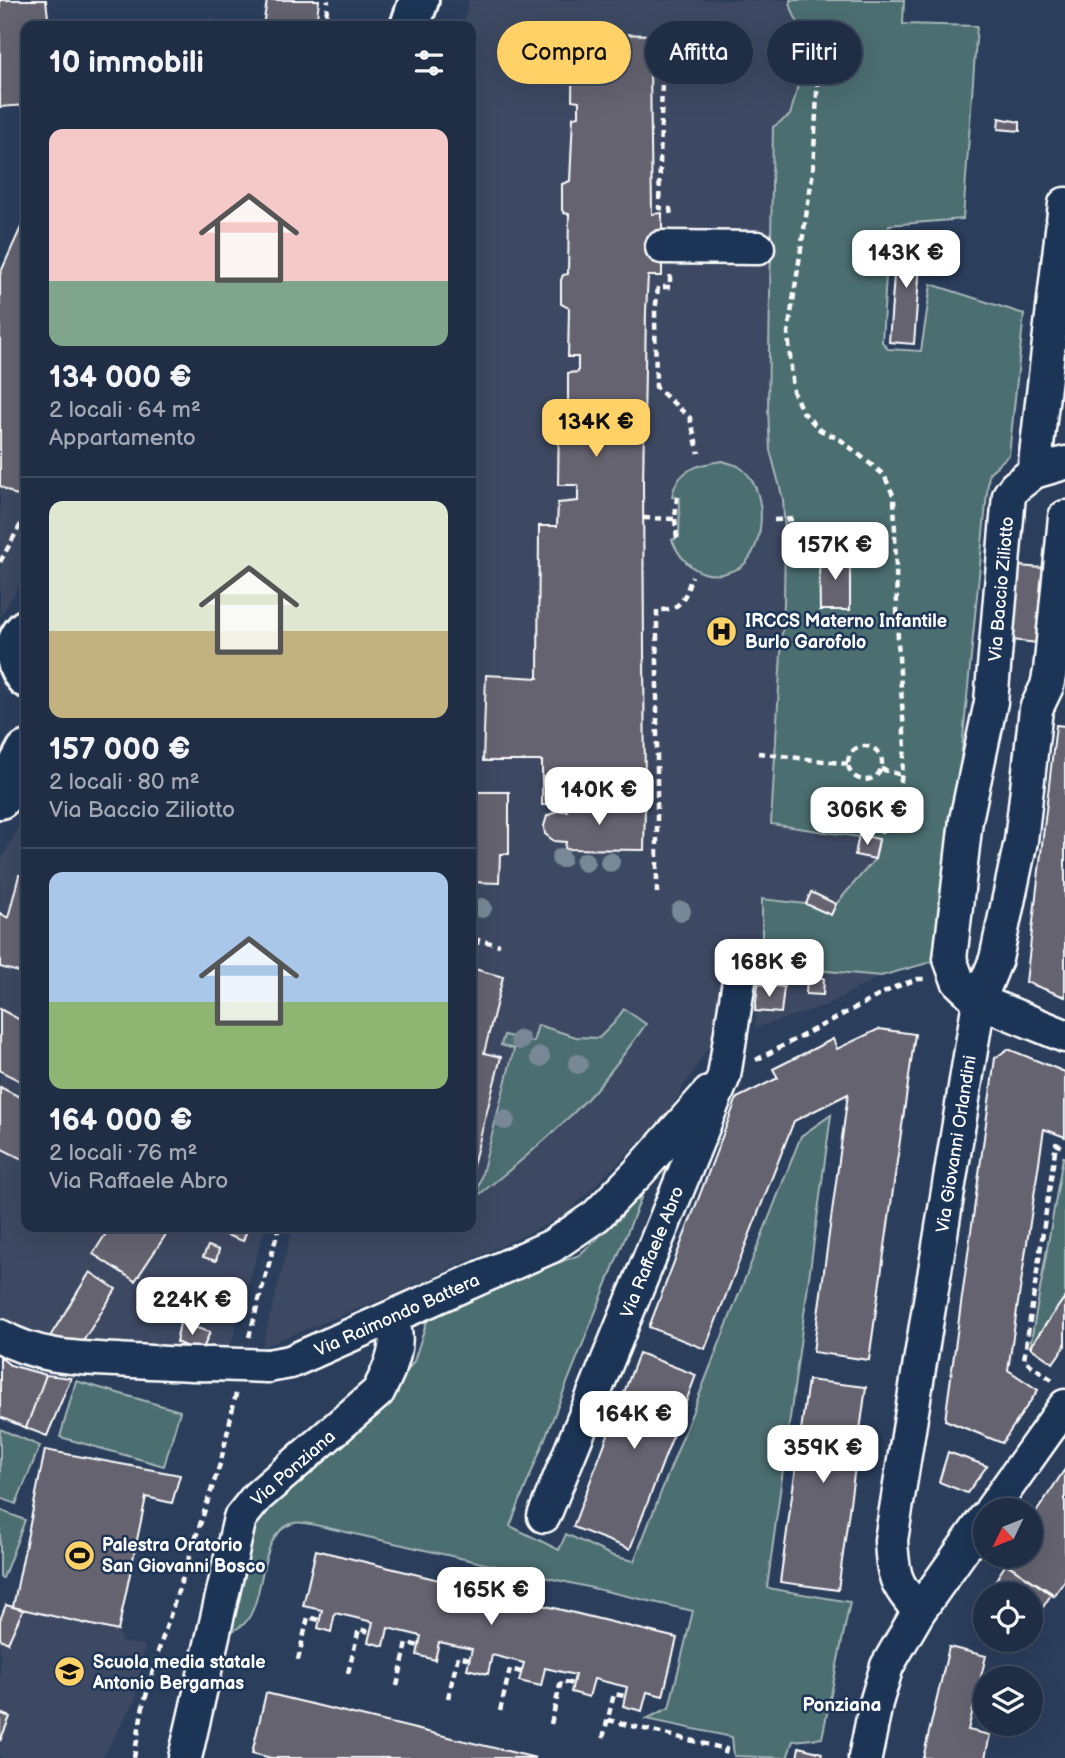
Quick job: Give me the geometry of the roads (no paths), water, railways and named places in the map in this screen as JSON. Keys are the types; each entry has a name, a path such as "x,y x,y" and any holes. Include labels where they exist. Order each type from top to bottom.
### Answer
{"main road":[{"path":"412,21 419,0"},
{"path":"21,636 15,653 21,671"},
{"path":"0,799 21,760"}],"street":[{"path":"1065,204 1034,472 1065,463"},
{"path":"662,247 758,248"},
{"name":"Via Baccio Ziliotto","path":"969,991 950,959 966,820 991,702 1009,495 1034,472"},
{"name":"Via Giovanni Orlandini","path":"919,1611 900,1589 892,1564 891,1540 969,991 996,959 1021,841 1036,709 1047,686 1050,671 1065,517"},
{"name":"Via Raffaele Abro","path":"544,1516 724,1076 739,981"},
{"path":"969,991 1065,1036"},
{"name":"Via Raimondo Battera","path":"0,1336 15,1344 52,1355 210,1364 257,1357 290,1362 552,1246 596,1216 724,1076"},
{"name":"Via Ponziana","path":"185,1758 240,1518 257,1497 378,1392 396,1350 395,1327 391,1318"},
{"path":"998,1498 1059,1393"},
{"path":"865,1758 887,1666 919,1611 973,1535"}],"place":[{"name":"IRCCS Materno Infantile Burlo Garofolo","path":"722,631"},
{"name":"Palestra Oratorio San Giovanni Bosco","path":"79,1555"},
{"name":"Scuola media statale Antonio Bergamas","path":"70,1672"}],"district":[{"name":"Ponziana","path":"842,1704"}]}
